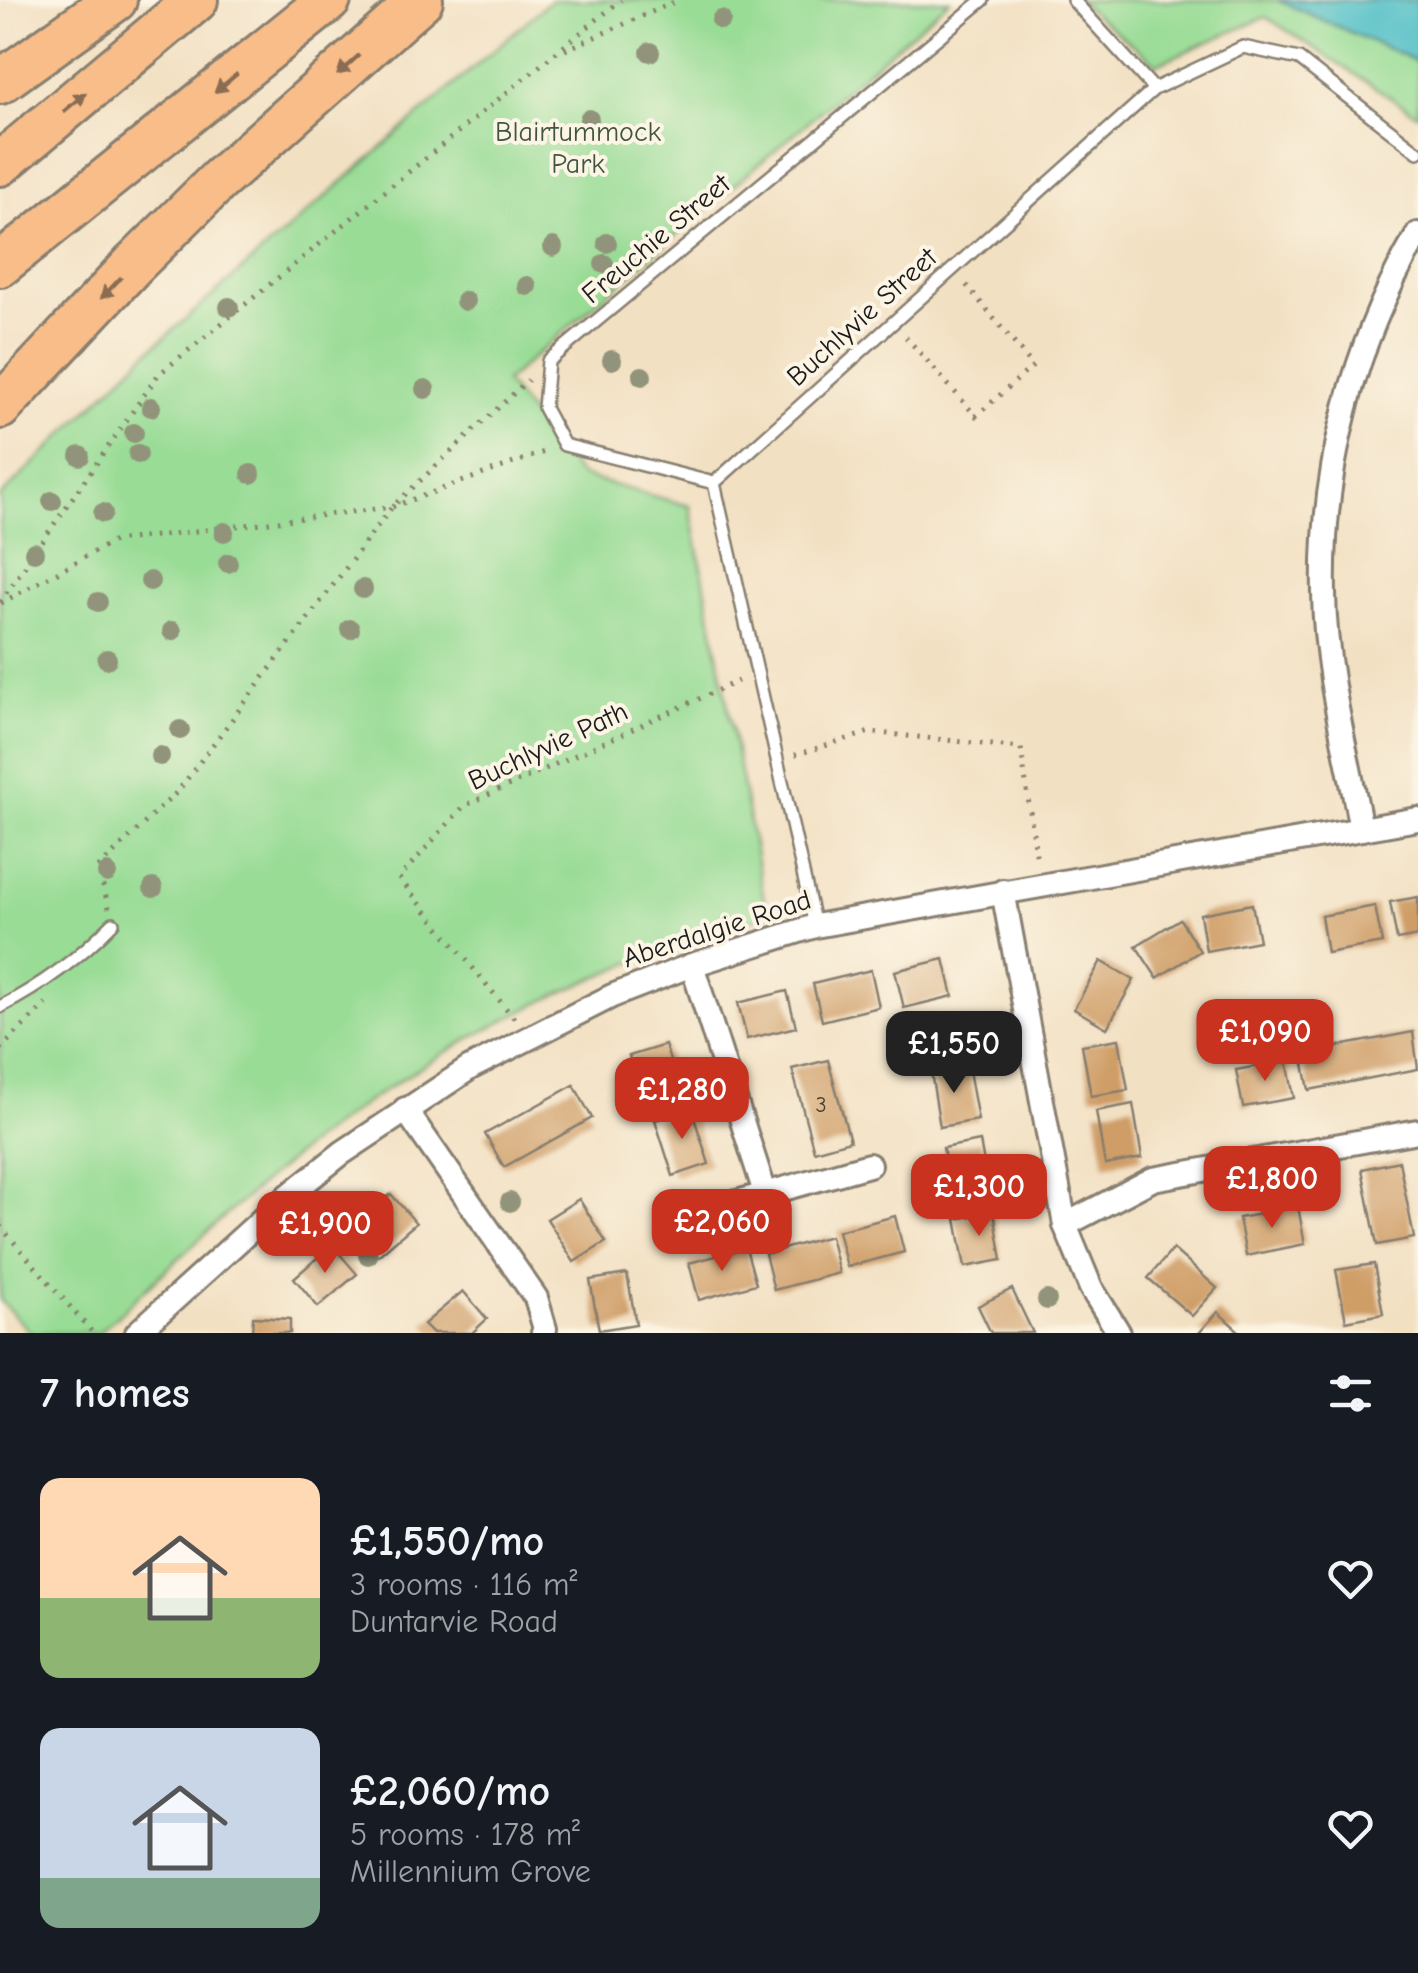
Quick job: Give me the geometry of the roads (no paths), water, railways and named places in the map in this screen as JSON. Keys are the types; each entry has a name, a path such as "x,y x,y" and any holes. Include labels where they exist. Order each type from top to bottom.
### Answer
{"highway":[{"path":"0,82 115,0"},
{"path":"0,164 196,0"},
{"path":"0,265 329,0"},
{"path":"0,406 122,276 218,182 420,0"}],"street":[{"path":"1362,829 1327,636 1327,513 1334,462 1358,361 1395,273 1418,234"},
{"name":"Aberdalgie Road","path":"137,1333 288,1196 404,1109 528,1036 612,996 692,965 814,926 1418,819"},
{"path":"1003,891 1065,1225 1091,1288 1119,1333"},
{"path":"692,965 766,1196"},
{"path":"404,1109 536,1298 545,1329 542,1333"},
{"path":"1065,1225 1153,1180 1418,1130"},
{"path":"676,1219 869,1165"}],"lane":[{"name":"Freuchie Street","path":"714,483 564,445 544,408 548,361 983,0"},
{"path":"1073,0 1154,89"},
{"name":"Buchlyvie Street","path":"714,483 1154,89 1243,48 1299,59 1418,152"},
{"path":"714,483 814,926"},
{"path":"0,1007 46,981 113,923"}],"water":[{"path":"1277,0 1418,0 1418,62"}],"park label":[{"name":"Blairtummock Park","path":"578,148"}]}
